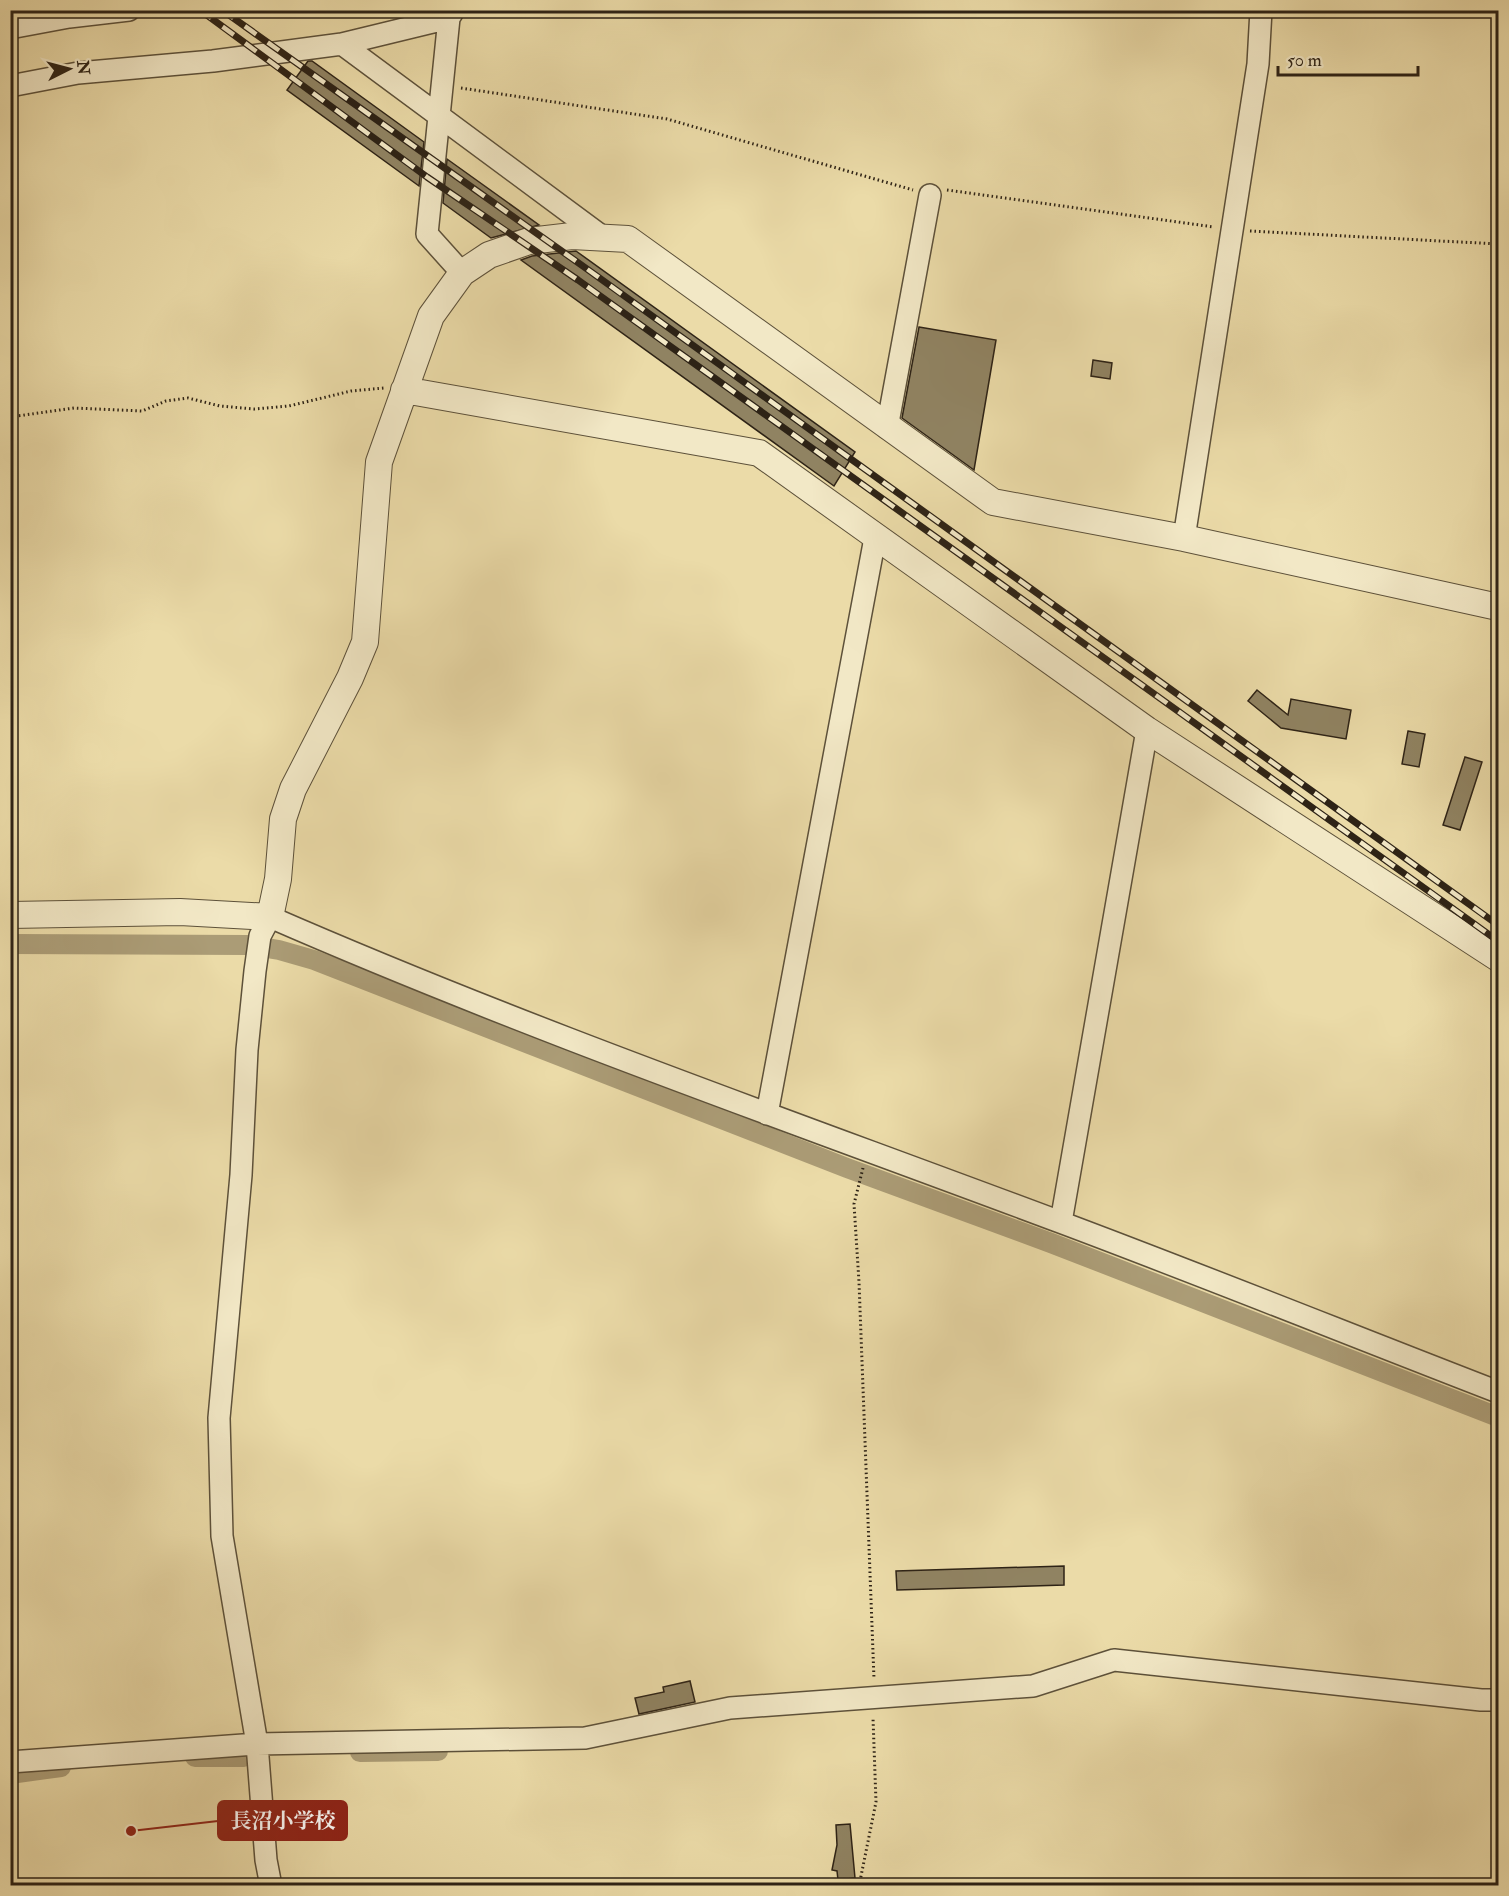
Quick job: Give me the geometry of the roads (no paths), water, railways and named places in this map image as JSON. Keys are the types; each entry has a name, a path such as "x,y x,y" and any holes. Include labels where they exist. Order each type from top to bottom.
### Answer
{"street":[{"path":"10,28 69,17 129,10"},
{"path":"1184,538 1258,64 1261,10"},
{"path":"10,86 78,74 213,62 342,44 451,14 444,85 438,117 428,234 462,273"},
{"path":"342,44 604,238"},
{"path":"887,428 930,195"},
{"path":"271,1886 266,1860 257,1744 222,1536 219,1418 241,1174 247,1050 257,959 278,879 283,819 293,789 350,678 365,642 380,462 431,316 462,273 489,255 529,241 572,236 628,239 887,428 993,502 1184,538 1498,607"},
{"path":"404,390 759,453 1147,730 1498,958"},
{"path":"767,1114 875,538"},
{"path":"1061,1222 1147,730"},
{"path":"10,915 180,912 265,926 382,966 767,1114 1061,1222 1498,1392"},
{"path":"10,1762 257,1744 585,1738 730,1708 1033,1686 1114,1660 1470,1699 1498,1700"}],"waterway":[{"path":"10,944 248,945 279,950 314,960 847,1168 1051,1243 1498,1417"},
{"path":"360,1752 438,1751"},
{"path":"195,1757 244,1757"},
{"path":"10,1774 61,1767"}],"railway":[{"path":"200,10 427,177 578,280 1498,941"},
{"path":"222,10 587,269 1498,925"}],"place":[{"name":"長沼小学校","path":"131,1831"}]}
